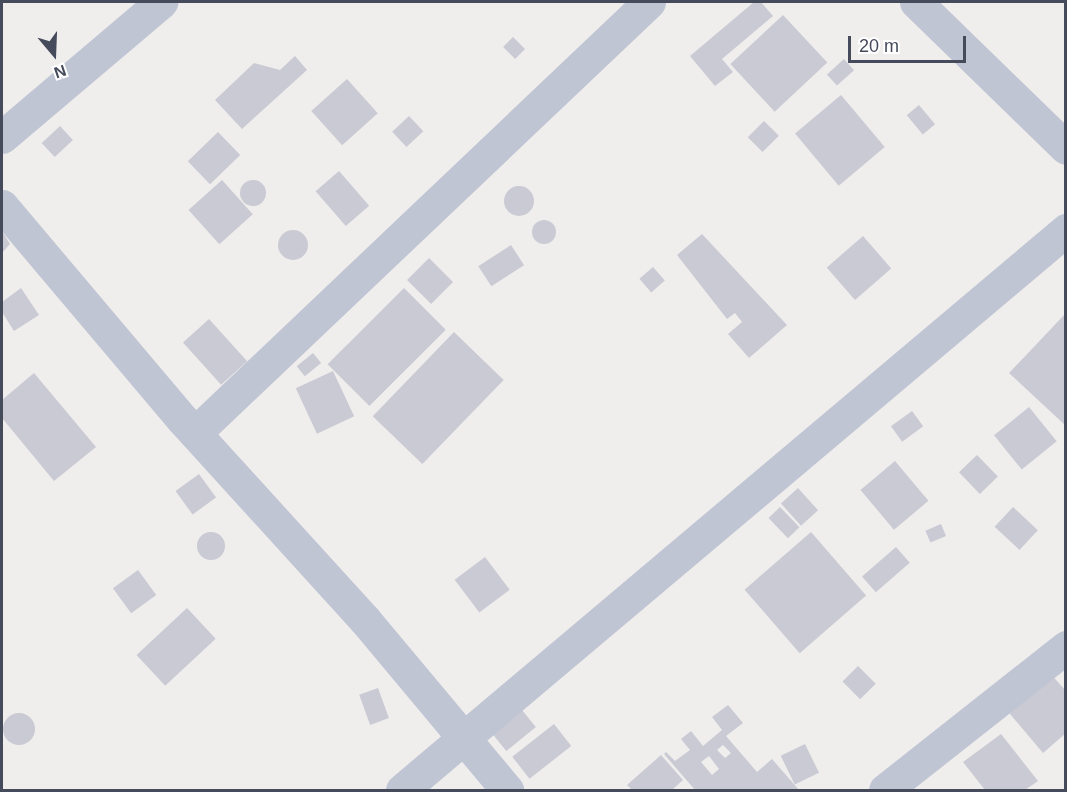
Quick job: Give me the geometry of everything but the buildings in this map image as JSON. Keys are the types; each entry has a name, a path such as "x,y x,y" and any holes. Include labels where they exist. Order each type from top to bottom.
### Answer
{"street":[{"path":"2,137 161,2"},
{"path":"195,433 649,2"},
{"path":"916,2 1065,148"},
{"path":"2,206 195,433 365,620 507,790"},
{"path":"402,790 1065,230"},
{"path":"885,790 1065,647"}]}
